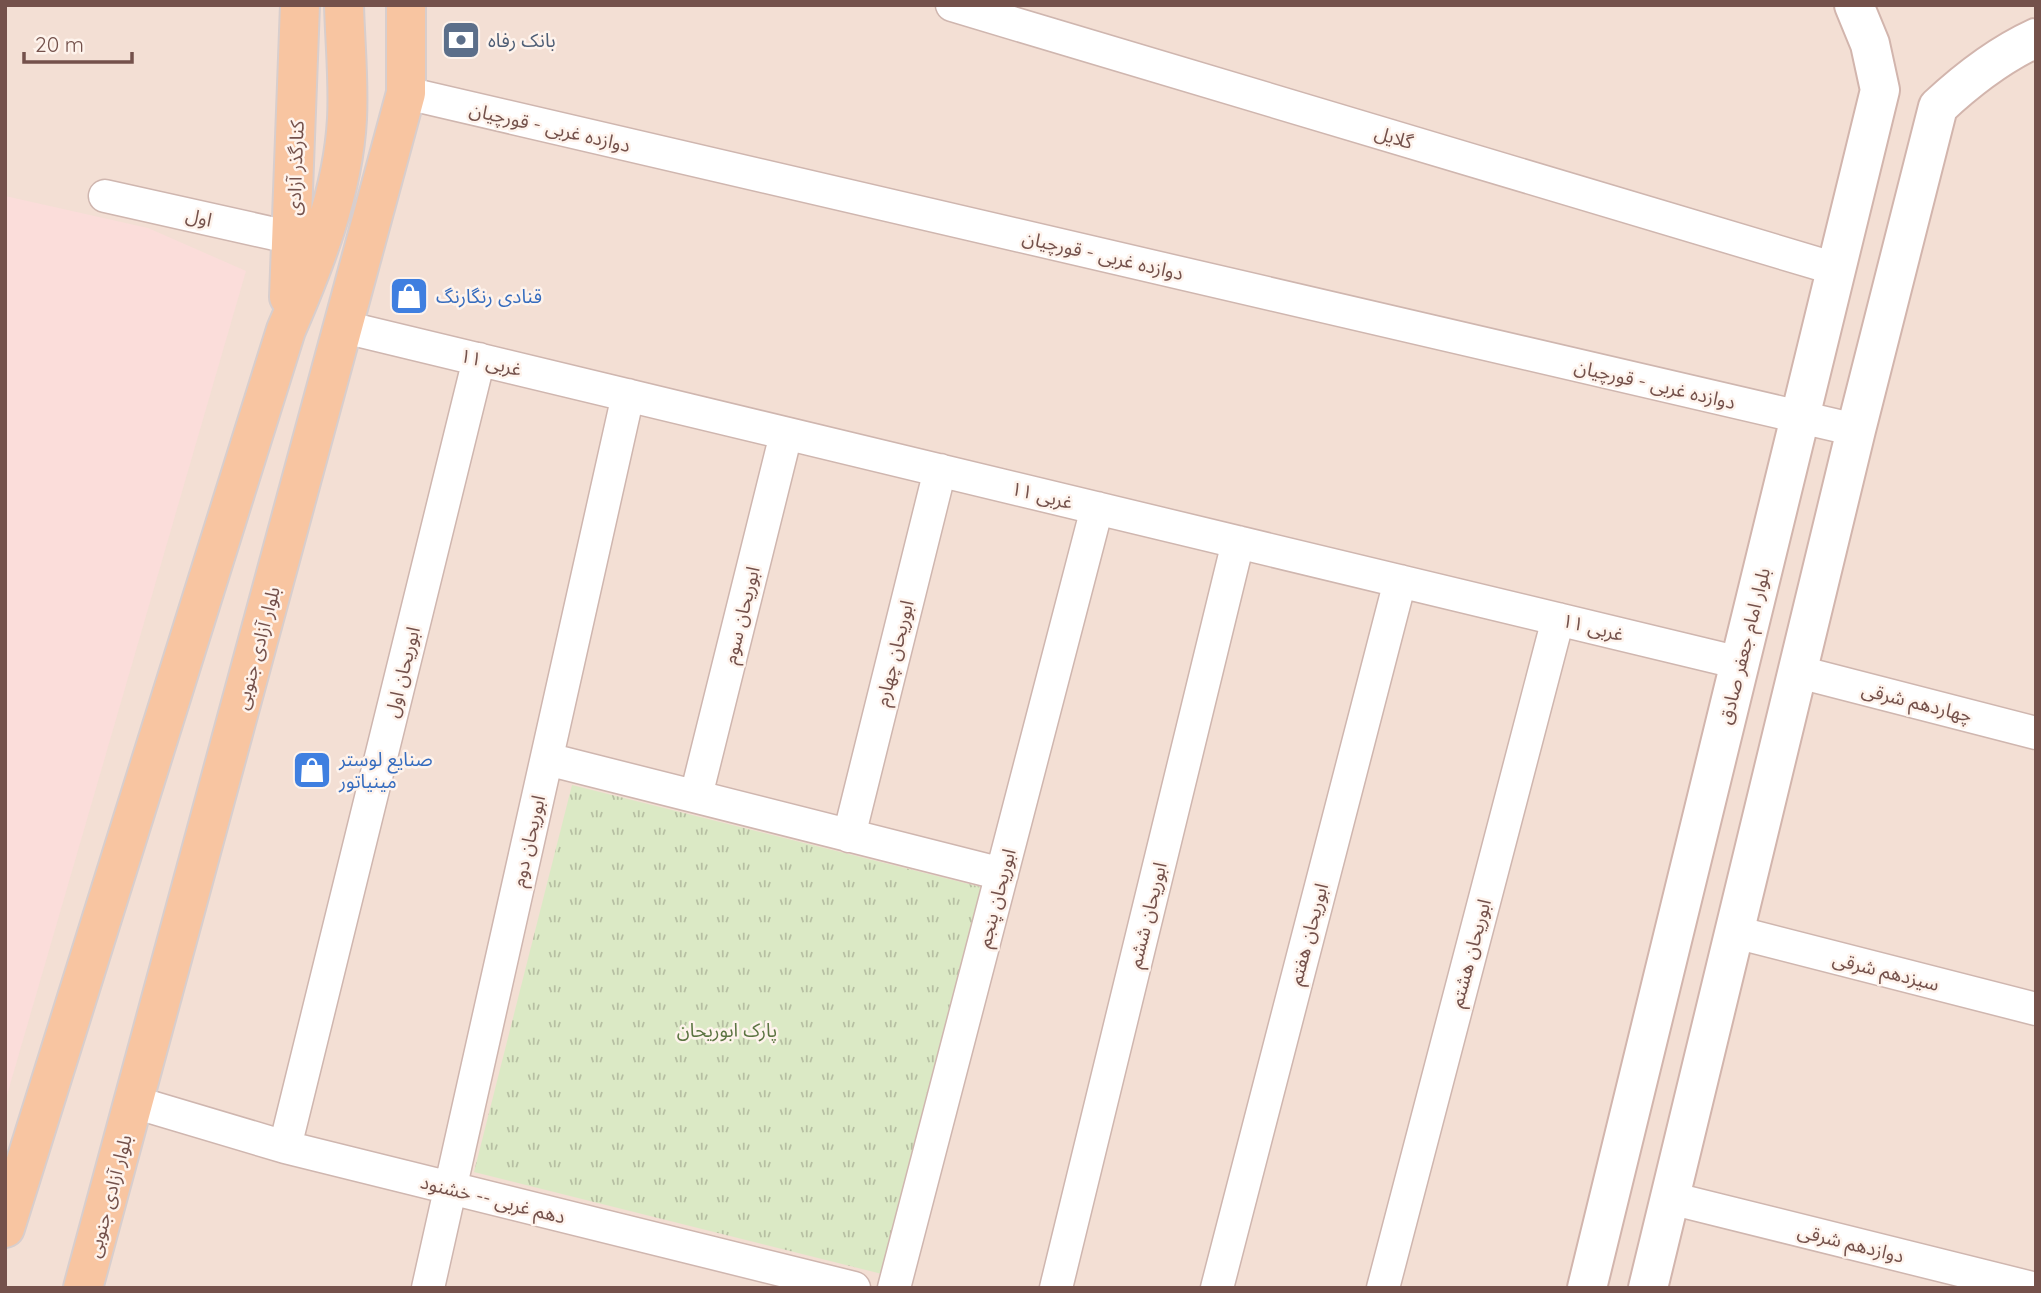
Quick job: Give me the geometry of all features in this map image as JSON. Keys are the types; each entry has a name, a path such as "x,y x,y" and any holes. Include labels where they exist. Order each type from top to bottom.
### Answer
{"main road":[{"name":"کنارگذر آزادی","path":"286,330 293,238 300,5"},
{"path":"5,1228 286,330 314,267 339,177 347,119 344,5"},
{"name":"بلوار آزادی جنوبی","path":"83,1288 406,93 406,5"},
{"name":"بلوار امام جعفر صادق","path":"1587,1288 1880,90 1870,44 1854,5"},
{"path":"1648,1288 1856,430 1938,107 1969,79 2017,46 2036,38"}],"street":[{"name":"گلایل","path":"952,5 1836,269"},
{"name":"دوازده غربی - قورچیان","path":"406,93 1856,430"},
{"name":"اول","path":"105,196 293,238"},
{"name":"۱۱ غربی","path":"344,327 1740,663"},
{"name":"ابوریحان اول","path":"285,1147 479,359"},
{"name":"ابوریحان دوم","path":"428,1288 628,395"},
{"name":"ابوریحان سوم","path":"696,796 786,433"},
{"name":"ابوریحان چهارم","path":"849,836 940,470"},
{"name":"ابوریحان پنجم","path":"894,1288 1097,508"},
{"name":"ابوریحان ششم","path":"1056,1288 1238,542"},
{"name":"ابوریحان هفتم","path":"1217,1288 1400,581"},
{"name":"ابوریحان هشتم","path":"1383,1288 1558,619"},
{"name":"چهاردهم شرقی","path":"1799,672 2036,733"},
{"path":"547,759 1002,874"},
{"name":"سیزدهم شرقی","path":"1735,932 2036,1009"},
{"name":"دهم غربی -- خشنود","path":"134,1102 285,1147 854,1288"},
{"name":"دوازدهم شرقی","path":"1670,1198 2032,1288"}],"shaded area":[{"path":"5,5 2036,5 2036,1288 5,1288"},
{"path":"5,196 148,228 246,271 5,1102"}],"green space":[{"name":"پارک ابوریحان","path":"572,785 981,887 882,1274 474,1172"}],"place":[{"name":"بانک رفاه","path":"461,40"},
{"name":"قنادی رنگارنگ","path":"409,296"},
{"name":"صنایع لوستر مینیاتور","path":"312,770"}]}
